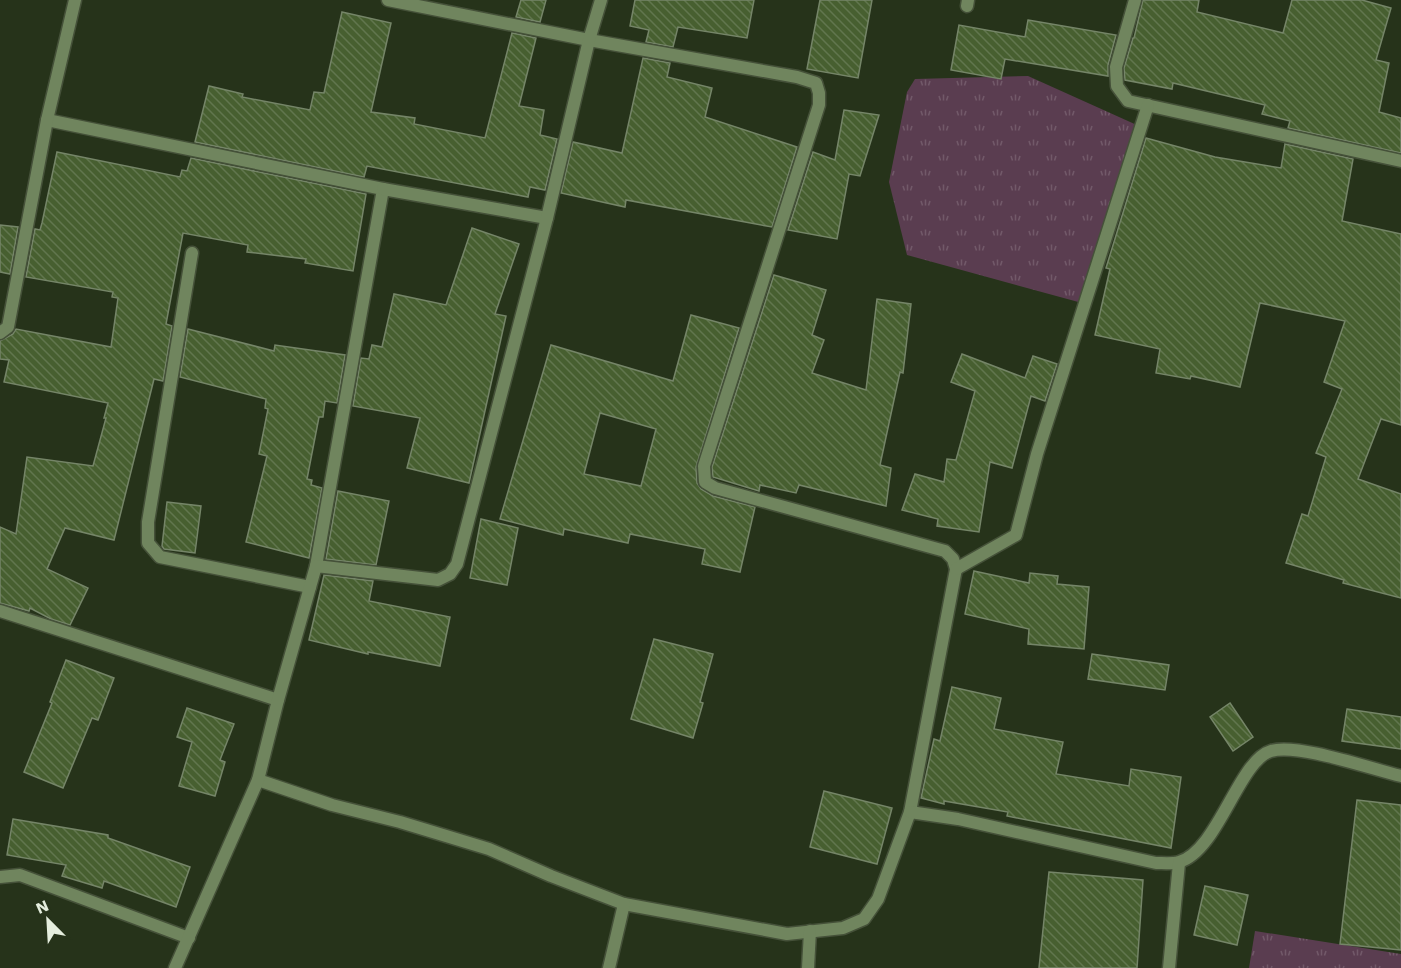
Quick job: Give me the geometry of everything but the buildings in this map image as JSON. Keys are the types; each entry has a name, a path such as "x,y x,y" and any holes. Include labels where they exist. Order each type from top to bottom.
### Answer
{"street":[{"path":"0,333 8,327 47,120 75,0"},
{"path":"258,780 332,805 400,822 489,849 624,904 787,934 843,928 864,918 878,899 910,812 956,569 953,559 945,551 715,488 705,482 704,466 819,105 816,83 797,77 589,40 388,0"},
{"path":"316,566 438,580 450,574 457,564 547,219 589,40 601,0"},
{"path":"1135,0 1116,67 1117,86 1128,101 1401,161"},
{"path":"956,569 1016,535 1037,454 1148,105"},
{"path":"47,120 383,189 547,219"},
{"path":"175,968 258,780 316,566 383,189"},
{"path":"192,253 148,522 148,543 160,557 310,587"},
{"path":"0,610 278,700"},
{"path":"910,812 958,819 1156,863 1179,863 1193,854 1207,839 1256,760 1270,751 1295,749 1401,776"},
{"path":"1169,968 1179,863"},
{"path":"0,877 20,875 189,938"},
{"path":"609,968 624,904"},
{"path":"808,968 810,932"}],"green space":[{"path":"1028,76 1139,126 1082,303 907,255 889,182 907,92 915,79"},
{"path":"1255,931 1401,954 1401,968 1249,968"}]}
